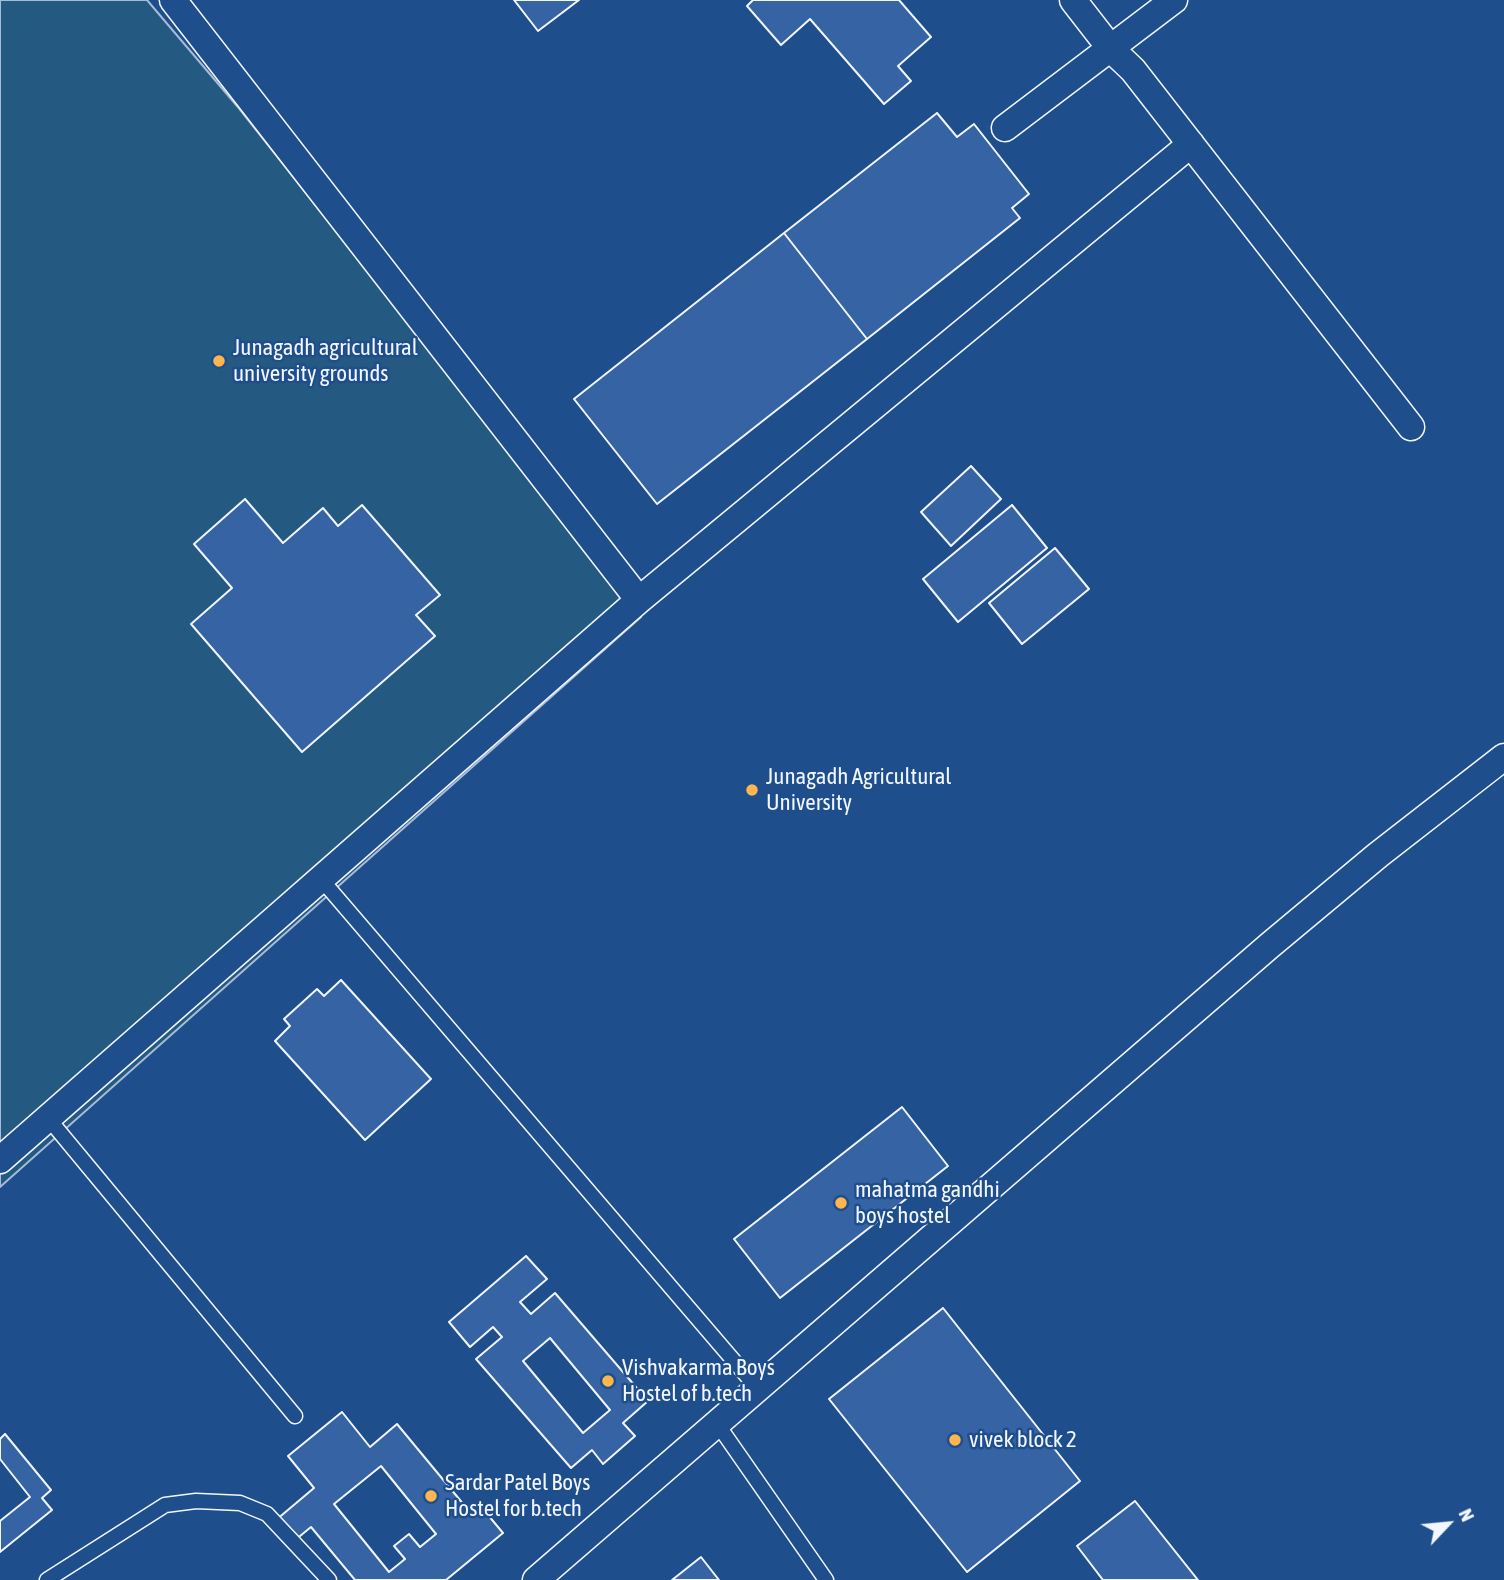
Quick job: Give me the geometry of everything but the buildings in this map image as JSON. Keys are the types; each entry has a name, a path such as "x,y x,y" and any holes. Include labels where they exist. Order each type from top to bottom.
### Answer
{"street":[{"path":"173,0 639,600"},
{"path":"1073,0 1111,49 1133,70 1411,427"},
{"path":"1005,128 1174,0"},
{"path":"0,1160 639,600 1191,144"},
{"path":"536,1580 1269,946 1378,855 1504,757"}],"lane":[{"path":"321,879 758,1389"},
{"path":"48,1118 295,1416"},
{"path":"716,1422 826,1580"},
{"path":"47,1580 165,1505 195,1501 240,1503 267,1514 329,1580"}],"shaded area":[{"name":"Junagadh agricultural university grounds","path":"0,0 147,0 237,106 641,617 0,1187"}],"place":[{"name":"Junagadh agricultural university grounds","path":"219,361"},
{"name":"Junagadh Agricultural University","path":"752,790"},
{"name":"mahatma gandhi boys hostel","path":"841,1203"},
{"name":"Vishvakarma Boys Hostel of b.tech","path":"608,1381"},
{"name":"vivek block 2","path":"955,1440"},
{"name":"Sardar Patel Boys Hostel for b.tech","path":"431,1496"}]}
